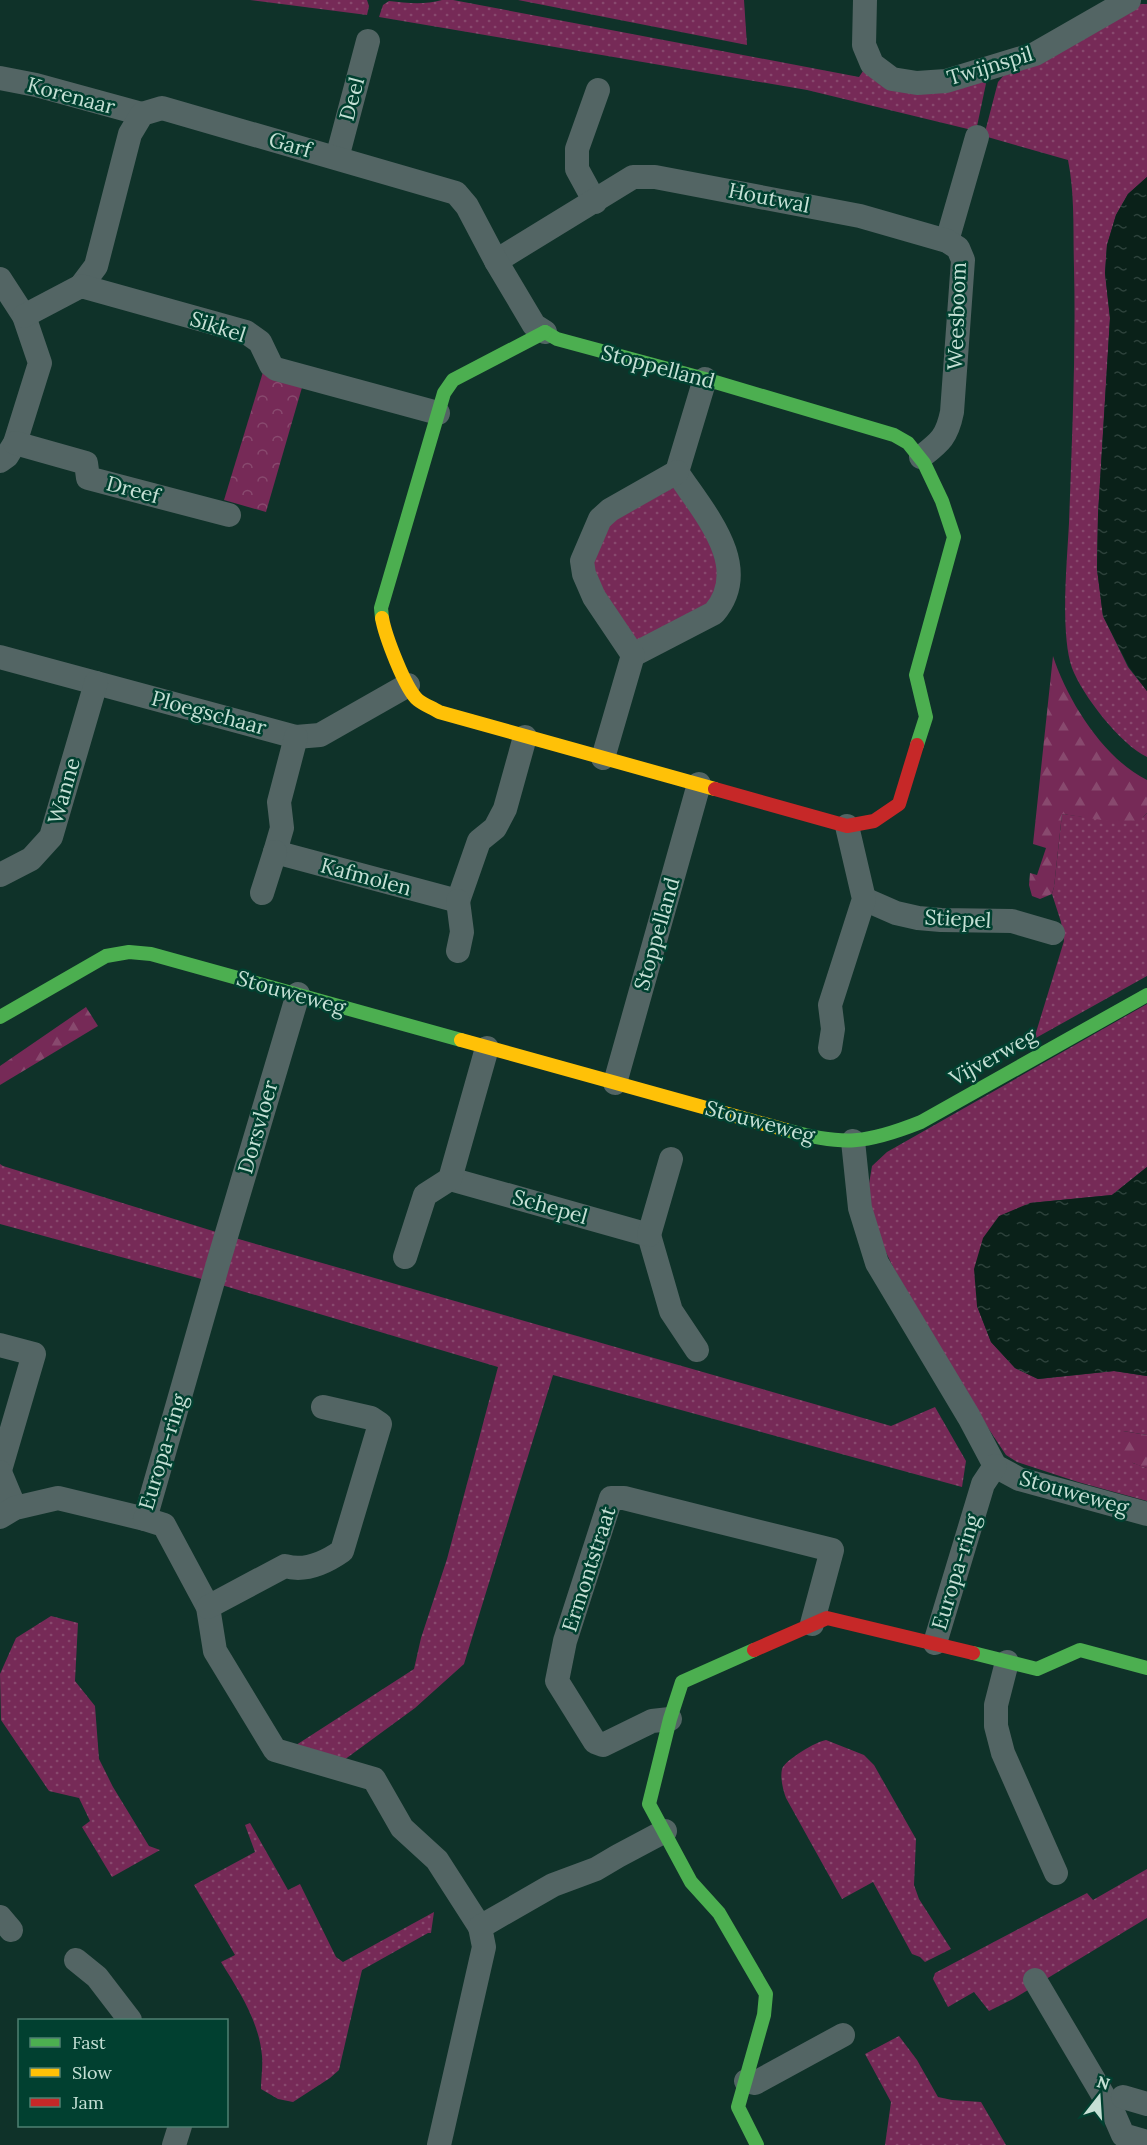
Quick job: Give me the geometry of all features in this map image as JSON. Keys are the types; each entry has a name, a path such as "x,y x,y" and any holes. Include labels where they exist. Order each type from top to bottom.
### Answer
{"street":[{"name":"Twijnspil","path":"865,0 864,45 872,64 892,79 917,83 946,81 1035,54 1129,0"},
{"name":"Deel","path":"337,158 368,40"},
{"name":"Korenaar","path":"0,78 36,85 141,114"},
{"path":"595,202 577,169 577,149 598,90"},
{"name":"Garf","path":"141,114 162,108 456,193 467,206 534,325 544,332"},
{"path":"24,316 81,286 96,266 130,134 141,114"},
{"name":"Weesboom","path":"921,457 941,441 949,429 952,412 963,260 958,248 947,241 977,137"},
{"name":"Houtwal","path":"496,261 633,177 655,177 860,216 947,241"},
{"path":"0,279 24,316 40,363 15,443 7,456 0,461"},
{"name":"Sikkel","path":"81,286 246,332 260,342 271,365 276,369 438,413"},
{"name":"Stoppelland","path":"544,332 557,339 705,379 894,435 909,443 921,457 948,516 954,537 916,675 926,717 899,804 874,820 847,826 439,712 418,700 408,685 384,631 381,608 444,393 453,380 544,332"},
{"path":"633,655 594,597 584,574 582,561 600,519 610,510 677,472 705,379"},
{"name":"Dreef","path":"15,443 86,463 88,478 229,515"},
{"path":"603,758 633,655 714,613 723,602 727,588 730,576 723,543 677,472"},
{"name":"Ploegschaar","path":"0,657 296,737 320,735 408,685"},
{"name":"Wanne","path":"0,875 31,859 51,837 96,683"},
{"path":"262,893 282,828 279,802 296,737"},
{"path":"458,951 462,932 458,901 479,841 495,828 505,809 525,737"},
{"name":"Stoppelland","path":"615,1083 699,784"},
{"path":"830,1048 834,1029 830,1005 864,899 847,826"},
{"name":"Kafmolen","path":"275,852 458,901"},
{"name":"Stiepel","path":"864,899 918,918 1012,921 1053,933"},
{"name":"Stouweweg","path":"0,1017 89,967 166,959 804,1136 854,1141 860,1208 877,1263 969,1417 995,1466 1019,1479 1147,1514"},
{"name":"Dorsvloer","path":"219,1260 298,994"},
{"name":"Vijverweg","path":"854,1141 879,1138 921,1122 1147,995"},
{"path":"405,1257 425,1195 450,1179 487,1048"},
{"path":"671,1160 649,1235 671,1311 697,1350"},
{"name":"Schepel","path":"450,1179 649,1235"},
{"name":"Europa-ring","path":"0,1345 34,1354 0,1471 7,1513 58,1498 145,1519 219,1260"},
{"path":"208,1607 285,1566 297,1569 328,1561 342,1551 380,1424 372,1418 323,1407"},
{"name":"Europa-ring","path":"995,1466 983,1484 934,1643 1037,1670 1080,1650 1147,1668"},
{"name":"Ermontstraat","path":"669,1719 652,1721 603,1745 595,1742 557,1681 565,1641 611,1498 624,1498 832,1550 812,1624"},
{"path":"145,1519 164,1525 208,1607 215,1651 275,1750 374,1779 402,1828 437,1860 480,1927 484,1947 439,2145"},
{"path":"757,2145 738,2107 764,2015 766,1994 719,1912 692,1882 649,1804 669,1719 682,1682 827,1618 934,1643"},
{"path":"1007,1662 996,1705 996,1726 1003,1754 1056,1873"},
{"path":"480,1927 553,1885 596,1869 665,1831"},
{"path":"76,1960 97,1977 129,2019"},
{"path":"1035,1980 1113,2112 1124,2135 1147,2142"},
{"path":"746,2081 755,2083 843,2035"},
{"path":"1124,2097 1147,2104"},
{"path":"174,2145 180,2127"}],"green space":[{"path":"250,0 367,0 369,6 367,15"},
{"path":"453,0 859,77 863,71 988,74 976,131 807,90 379,17 383,5 389,1 422,3"},
{"path":"518,0 744,0 747,45"},
{"path":"1147,4 1147,177 1128,194 1116,215 1107,245 1105,273 1110,318 1097,569 1103,616 1128,667 1147,691 1147,757 1114,731 1093,705 1077,679 1068,653 1065,597 1074,364 1074,300 1073,200 1068,160 984,136 998,82 1005,74 1128,8"},
{"path":"263,372 303,384 266,512 224,500"},
{"path":"676,486 722,563 714,600 648,640 634,640 597,582 593,561 610,522"},
{"path":"1053,656 1068,691 1089,727 1116,758 1147,780 1147,813 1129,824 1062,814 1054,887 1052,894 1040,899 1032,896 1029,885 1030,873 1037,875 1046,848 1033,844"},
{"path":"1147,813 1147,976 1034,1039 1064,941 1052,894 1062,814 1085,817 1143,817"},
{"path":"1147,1004 1147,1167 1112,1195 1030,1203 977,1306 991,1342 1015,1368 1038,1379 1114,1371 1147,1376 1147,1435 1123,1431 1133,1463 1147,1468 1147,1501 1078,1482 1017,1462 1006,1455 980,1416 894,1269 879,1238 871,1211 869,1184 872,1166 887,1152"},
{"path":"86,1007 98,1026 0,1085 0,1066"},
{"path":"0,1164 242,1240 891,1426 935,1407 966,1461 962,1487 553,1375 464,1664 415,1708 344,1760 293,1747 414,1669 421,1638 447,1559 498,1367 198,1278 0,1224"},
{"path":"1123,1431 1147,1435 1147,1468 1133,1463 1124,1456 1121,1446"},
{"path":"51,1616 78,1623 75,1681 95,1706 99,1759 113,1787 149,1846 160,1850 112,1877 82,1827 90,1821 79,1798 49,1791 1,1720 0,1674 16,1638"},
{"path":"826,1740 864,1755 874,1765 916,1839 914,1885 919,1899 951,1949 925,1962 912,1954 873,1882 842,1899 786,1798 782,1780 784,1765 809,1747"},
{"path":"250,1823 288,1890 300,1884 336,1957 343,1962 434,1912 431,1933 362,1970 339,2070 293,2102 278,2099 261,2089 262,2056 257,2031 235,1984 221,1962 235,1955 194,1885 255,1852 245,1825"},
{"path":"1147,1869 1147,1918 1013,1999 989,2011 974,1992 948,2007 933,1979 935,1973 1087,1893 1093,1900"},
{"path":"899,2036 917,2060 938,2097 981,2102 1006,2145 885,2145 891,2102 865,2054"}],"water":[{"path":"1147,177 1147,691 1129,667 1103,616 1097,569 1110,318 1105,273 1107,245 1116,215 1128,194"},
{"path":"1147,1167 1147,1376 1114,1371 1038,1379 1015,1368 991,1342 977,1306 974,1269 983,1238 999,1216 1030,1203 1112,1195"}],"traffic: fast":[{"path":"545,332 557,339 705,379 894,435 908,443 924,463 942,501 954,537 916,675 926,717 917,745"},
{"path":"382,618 381,608 444,393 453,380 545,332"},
{"path":"0,1017 106,956 129,952 151,954 461,1040"},
{"path":"786,1130 823,1139 854,1140 885,1135 921,1122 1147,995"},
{"path":"754,1650 682,1682 670,1719 649,1804 691,1882 719,1913 766,1994 764,2015 738,2107 757,2145"},
{"path":"973,1653 1037,1669 1080,1650 1147,1668"}],"traffic: slow":[{"path":"382,618 391,649 407,685 418,700 439,712 715,789"},
{"path":"461,1040 786,1130"}],"traffic: jam":[{"path":"715,789 847,826 874,821 899,804 917,745"},
{"path":"754,1650 827,1618 973,1653"}]}
